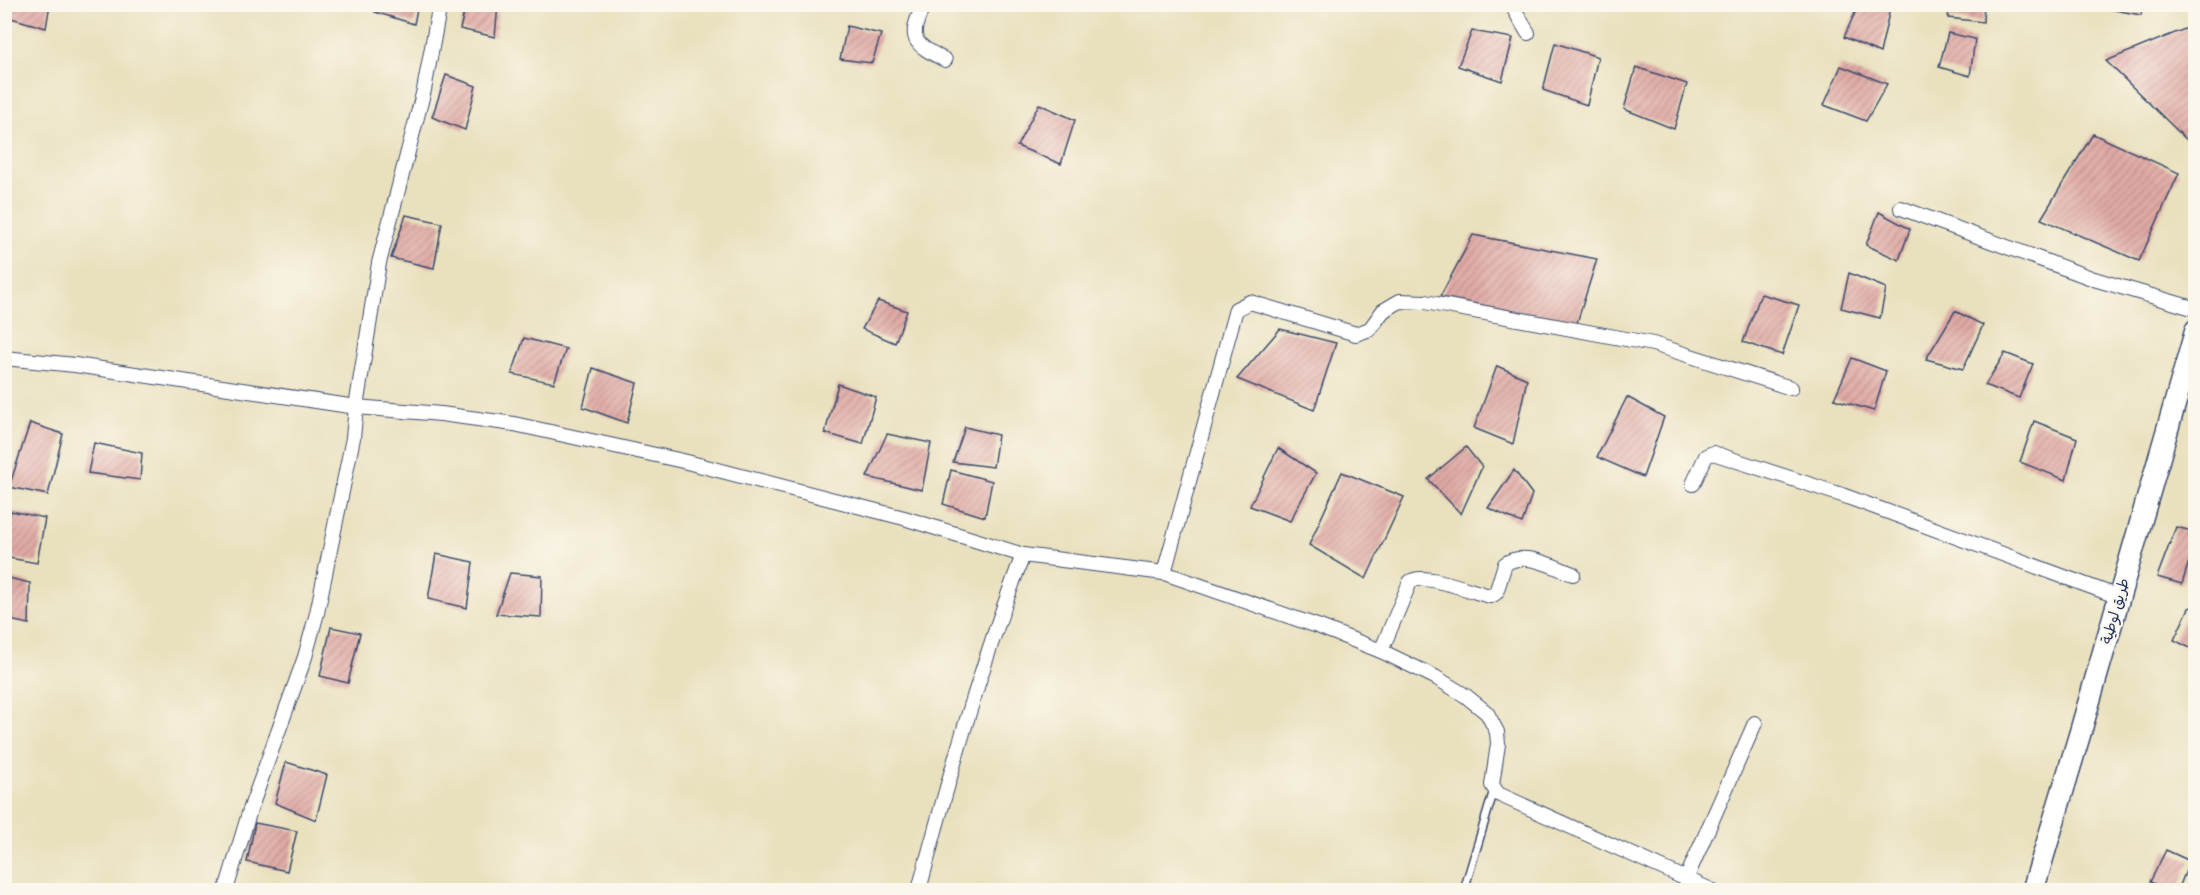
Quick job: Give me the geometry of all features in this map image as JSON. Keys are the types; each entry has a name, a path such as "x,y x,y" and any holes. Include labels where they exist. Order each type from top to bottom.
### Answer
{"main road":[{"name":"طريق لوطية","path":"2032,891 2196,330"}],"street":[{"path":"225,891 249,810 305,657 317,613 353,438 379,263 423,90 440,4"},
{"path":"924,4 915,22 914,32 921,47 945,60"},
{"path":"1511,4 1528,33"},
{"path":"1901,208 2094,279 2196,309"},
{"path":"1164,573 1236,309 1250,302 1356,334 1370,329 1383,311 1400,301 1425,302 1653,344 1791,388"},
{"path":"4,357 356,407 441,414 514,424 683,461 904,518 1023,555 1164,573 1320,627 1381,651 1435,677 1466,696 1487,713 1493,722 1498,738 1493,770 1494,790 1503,797 1712,891"},
{"path":"1693,484 1706,456 1713,453 1842,495 2119,597"},
{"path":"919,891 956,757 998,621 1023,555"},
{"path":"1381,651 1413,579 1446,583 1491,596 1496,593 1505,564 1513,560 1534,560 1573,574"},
{"path":"1686,879 1755,723"}],"lane":[{"path":"1464,891 1494,790"}],"building":[{"path":"7,4 50,4 46,28 4,16"},
{"path":"377,4 418,4 414,24 375,12"},
{"path":"466,4 498,5 495,37 460,29"},
{"path":"1859,4 1891,4 1880,53 1844,37"},
{"path":"1950,4 1984,4 1983,22 1948,18"},
{"path":"2100,5 2143,5 2141,15 2099,7"},
{"path":"847,26 881,34 872,63 840,59"},
{"path":"2192,26 2196,28 2196,149 2106,61"},
{"path":"1472,31 1513,38 1502,81 1458,66"},
{"path":"1948,33 1975,39 1970,76 1939,67"},
{"path":"1555,43 1598,57 1587,105 1543,90"},
{"path":"1841,66 1887,84 1866,121 1824,105"},
{"path":"1636,67 1687,84 1674,129 1624,109"},
{"path":"446,75 476,86 465,130 432,117"},
{"path":"1039,104 1075,120 1061,164 1017,146"},
{"path":"2093,134 2179,173 2139,261 2041,219"},
{"path":"1879,212 1910,229 1899,260 1866,245"},
{"path":"406,215 442,223 434,268 391,258"},
{"path":"1473,235 1597,259 1577,323 1440,297"},
{"path":"1849,273 1886,288 1880,318 1841,308"},
{"path":"1761,294 1799,305 1782,355 1743,342"},
{"path":"878,301 907,311 895,343 862,329"},
{"path":"1955,311 1983,325 1963,369 1926,359"},
{"path":"1280,329 1336,343 1314,410 1237,379"},
{"path":"524,338 566,349 554,383 512,374"},
{"path":"2005,353 2033,364 2019,398 1985,385"},
{"path":"1852,358 1886,371 1874,411 1834,399"},
{"path":"1497,366 1527,379 1513,444 1474,428"},
{"path":"593,368 637,383 627,423 583,407"},
{"path":"838,384 876,397 863,444 825,433"},
{"path":"1627,397 1664,417 1643,477 1597,457"},
{"path":"2034,421 2077,438 2066,480 2020,462"},
{"path":"30,423 63,434 48,495 9,487"},
{"path":"965,427 998,435 993,467 953,462"},
{"path":"887,434 931,443 922,490 867,477"},
{"path":"94,443 142,453 140,480 88,473"},
{"path":"1466,447 1482,467 1461,514 1428,479"},
{"path":"1278,448 1316,473 1290,521 1250,506"},
{"path":"951,470 992,481 985,517 943,504"},
{"path":"1514,470 1532,494 1522,523 1488,508"},
{"path":"1342,472 1404,497 1366,579 1309,545"},
{"path":"11,511 45,518 37,563 4,557 4,534"},
{"path":"2176,527 2196,532 2196,539 2182,584 2157,577"},
{"path":"436,554 473,562 467,608 428,599"},
{"path":"510,573 542,576 541,617 496,614"},
{"path":"5,577 30,583 29,624 5,619"},
{"path":"2196,605 2196,651 2174,640 2189,608"},
{"path":"331,627 360,633 348,683 320,676"},
{"path":"286,762 327,775 316,820 275,803"},
{"path":"255,823 297,831 287,871 247,862"},
{"path":"2166,850 2190,861 2178,890 2170,890 2150,882"}]}
